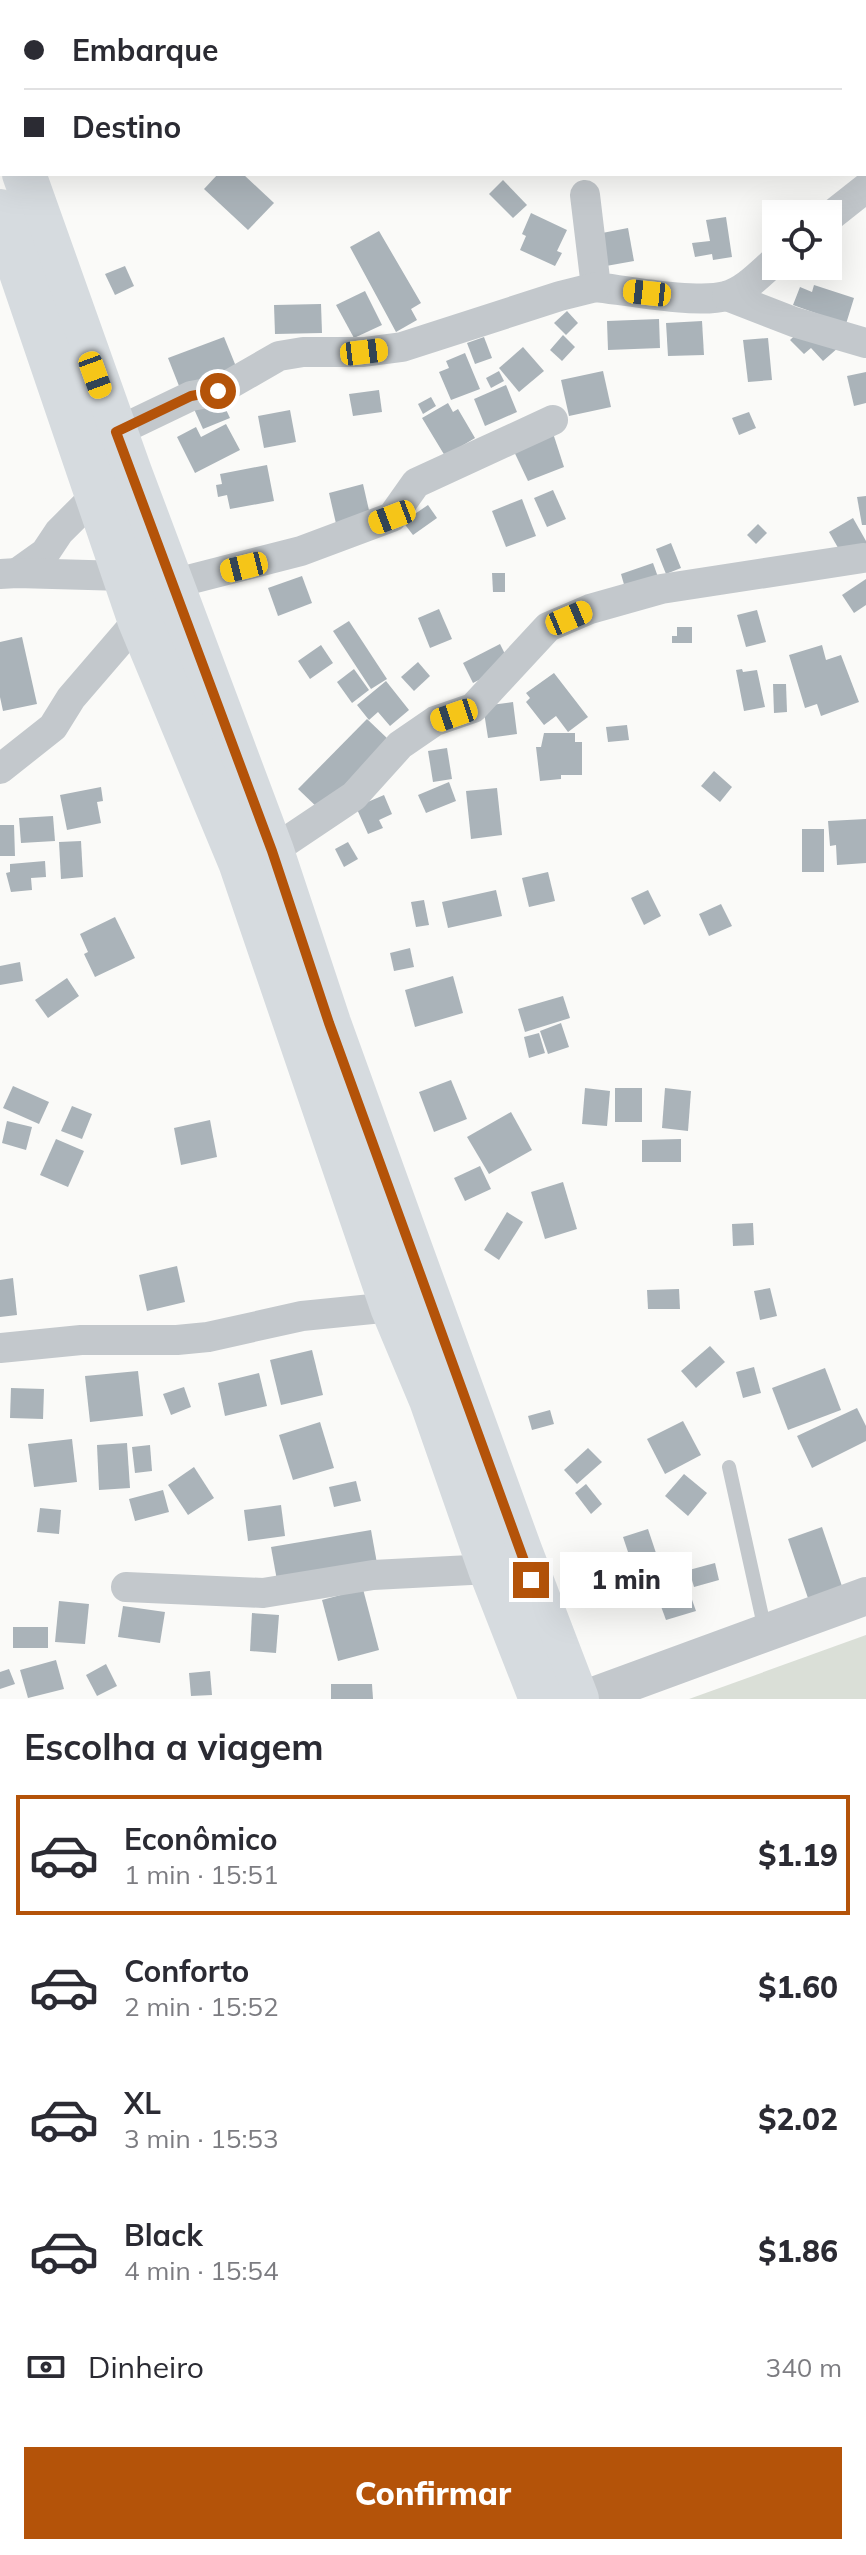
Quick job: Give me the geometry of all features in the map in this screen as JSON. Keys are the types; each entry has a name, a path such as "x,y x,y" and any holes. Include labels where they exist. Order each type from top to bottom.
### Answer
{"highway":[{"path":"25,176 272,851 329,1023 404,1231 577,1699"},
{"path":"0,211 139,619 240,862 392,1307 431,1400 490,1569 541,1699"}],"street":[{"path":"842,207 866,188"},
{"path":"585,195 596,287"},
{"path":"727,296 762,272"},
{"path":"116,432 191,396 218,391 279,356 402,347 596,287 699,298 727,296 794,322 866,343"},
{"path":"172,584 301,551 392,517 416,483 553,420"},
{"path":"8,574 45,553 59,532 97,494"},
{"path":"272,851 354,796 400,745 435,721 473,708 548,627 590,609 661,589 863,558"},
{"path":"8,574 124,576"},
{"path":"0,769 53,727 71,698 139,619"},
{"path":"0,1348 81,1340 208,1337 302,1316 392,1307"},
{"path":"126,1587 263,1593 373,1575 490,1569"},
{"path":"585,1699 866,1596"}],"lane":[{"path":"729,1467 765,1632"}],"shaded area":[{"path":"866,1635 866,1699 689,1699"}],"building":[{"path":"216,176 245,176 274,203 248,230 204,189"},
{"path":"503,180 527,205 513,218 489,194"},
{"path":"531,213 567,230 557,251 562,253 555,266 520,250 526,236 522,234"},
{"path":"726,217 732,257 713,260 712,254 695,257 692,243 710,241 706,220"},
{"path":"628,228 634,261 606,266 597,234"},
{"path":"379,231 421,303 411,309 417,320 396,332 350,247"},
{"path":"125,266 134,286 115,295 105,274"},
{"path":"814,285 854,298 846,324 793,305 800,287 812,292"},
{"path":"365,291 382,325 354,338 336,305"},
{"path":"321,304 322,333 275,334 274,305"},
{"path":"567,311 578,323 566,335 554,323"},
{"path":"659,319 660,348 608,350 607,321"},
{"path":"702,321 704,355 668,356 666,323"},
{"path":"804,327 839,347 823,361 811,348 804,354 790,340"},
{"path":"563,335 575,347 562,361 550,350"},
{"path":"224,337 237,369 181,391 168,358"},
{"path":"484,337 492,358 475,364 467,343"},
{"path":"768,338 772,380 748,382 743,340"},
{"path":"523,347 544,371 519,392 499,368"},
{"path":"465,353 480,389 451,400 439,372 449,368 446,361"},
{"path":"499,371 504,381 491,388 486,378"},
{"path":"603,371 611,407 569,416 561,380"},
{"path":"866,372 866,403 854,406 847,376"},
{"path":"506,385 517,412 485,426 474,399"},
{"path":"379,390 382,412 353,416 349,394"},
{"path":"220,397 230,418 203,429 194,409"},
{"path":"431,397 436,406 423,414 418,404"},
{"path":"448,403 453,412 458,409 475,438 445,456 422,418"},
{"path":"290,410 296,442 264,448 258,416"},
{"path":"749,412 756,428 739,435 732,418"},
{"path":"226,424 240,450 195,473 177,437 196,427 201,437"},
{"path":"551,427 564,467 528,481 510,443"},
{"path":"267,465 274,501 230,509 227,495 218,497 216,485 222,484 220,474"},
{"path":"363,484 371,519 337,528 329,493"},
{"path":"553,490 566,519 547,527 534,498"},
{"path":"866,496 866,525 862,525 857,497"},
{"path":"522,499 536,536 506,547 492,511"},
{"path":"428,505 437,518 413,535 403,522"},
{"path":"853,518 866,541 866,557 849,567 829,532"},
{"path":"758,524 767,533 756,544 747,535"},
{"path":"671,543 681,568 666,574 656,549"},
{"path":"653,563 658,577 625,588 621,574"},
{"path":"492,573 505,573 505,592 493,592"},
{"path":"302,576 312,603 278,616 268,588"},
{"path":"866,579 866,605 854,613 842,595"},
{"path":"439,609 452,639 430,648 418,618"},
{"path":"757,610 766,642 746,647 737,615"},
{"path":"349,621 387,679 371,689 333,631"},
{"path":"677,627 692,627 692,643 672,643 672,636 677,636"},
{"path":"22,637 37,704 3,711 0,642"},
{"path":"500,644 510,664 473,683 463,663"},
{"path":"321,645 333,663 310,679 298,661"},
{"path":"822,645 826,660 841,655 859,702 821,716 817,704 805,708 789,655"},
{"path":"418,662 430,676 414,691 401,677"},
{"path":"354,669 369,690 352,703 337,682"},
{"path":"742,669 743,672 757,670 765,707 744,711 736,670"},
{"path":"554,673 588,717 568,732 556,716 544,725 526,702 530,698 526,693"},
{"path":"386,681 409,710 390,726 378,712 369,720 357,705"},
{"path":"773,684 786,684 787,712 774,713"},
{"path":"513,702 517,734 488,738 483,706"},
{"path":"367,719 389,740 320,810 298,789"},
{"path":"627,725 629,740 608,742 606,727"},
{"path":"544,733 575,733 575,742 582,742 582,775 561,775 561,779 540,781 536,747 541,747"},
{"path":"447,748 452,779 433,782 428,751"},
{"path":"714,771 732,787 720,802 701,786"},
{"path":"449,782 456,801 426,813 418,795"},
{"path":"101,787 103,801 97,802 101,823 67,830 60,795"},
{"path":"497,788 502,835 471,839 466,791"},
{"path":"384,795 392,814 379,820 383,828 368,834 356,807"},
{"path":"53,816 55,841 21,843 19,818"},
{"path":"866,819 866,863 837,865 836,845 830,846 828,821"},
{"path":"0,825 14,825 15,856 0,856"},
{"path":"802,829 824,829 824,872 802,872"},
{"path":"81,841 83,877 61,879 59,842"},
{"path":"348,842 358,859 344,867 335,849"},
{"path":"45,861 46,877 31,878 32,890 11,892 6,873 10,872 10,864"},
{"path":"548,872 555,901 529,907 522,878"},
{"path":"496,890 502,916 448,928 442,902"},
{"path":"648,890 661,916 644,925 631,898"},
{"path":"424,900 429,925 416,927 411,902"},
{"path":"721,904 732,926 709,936 699,914"},
{"path":"115,917 135,958 95,977 84,954 88,952 80,934"},
{"path":"410,948 414,967 394,971 390,953"},
{"path":"20,962 23,981 0,985 0,966"},
{"path":"453,976 463,1013 415,1027 405,990"},
{"path":"67,978 79,996 48,1018 35,1000"},
{"path":"563,996 570,1018 525,1032 518,1009"},
{"path":"561,1023 569,1047 548,1054 540,1031"},
{"path":"539,1033 545,1053 529,1058 524,1037"},
{"path":"451,1080 467,1119 434,1132 419,1092"},
{"path":"13,1086 49,1102 39,1124 3,1108"},
{"path":"585,1088 610,1091 607,1126 582,1124"},
{"path":"615,1088 642,1088 642,1122 615,1122"},
{"path":"665,1088 691,1091 688,1131 662,1128"},
{"path":"72,1106 92,1114 82,1139 61,1131"},
{"path":"511,1112 532,1150 489,1174 467,1137"},
{"path":"210,1120 217,1157 181,1165 174,1128"},
{"path":"7,1121 32,1127 26,1150 2,1143"},
{"path":"56,1139 84,1151 68,1187 40,1175"},
{"path":"681,1139 681,1162 642,1162 642,1140"},
{"path":"480,1166 491,1189 465,1201 454,1178"},
{"path":"563,1182 577,1229 545,1239 531,1192"},
{"path":"507,1212 523,1222 499,1260 484,1250"},
{"path":"753,1223 754,1245 733,1246 732,1224"},
{"path":"177,1266 185,1302 147,1311 139,1275"},
{"path":"13,1278 17,1315 0,1317 0,1280"},
{"path":"770,1288 777,1316 760,1320 754,1291"},
{"path":"679,1289 680,1309 648,1309 647,1290"},
{"path":"710,1346 725,1362 696,1388 681,1371"},
{"path":"312,1350 323,1395 281,1405 270,1360"},
{"path":"754,1367 761,1393 743,1398 736,1372"},
{"path":"825,1368 841,1410 788,1430 772,1388"},
{"path":"138,1371 143,1416 90,1422 85,1376"},
{"path":"259,1373 267,1406 225,1416 218,1383"},
{"path":"184,1387 191,1407 171,1415 163,1394"},
{"path":"11,1388 44,1389 43,1419 10,1418"},
{"path":"857,1408 866,1426 866,1441 812,1468 797,1436"},
{"path":"550,1410 554,1424 532,1430 528,1416"},
{"path":"683,1421 701,1455 665,1474 647,1439"},
{"path":"320,1422 334,1468 293,1480 279,1435"},
{"path":"72,1439 77,1482 34,1487 28,1444"},
{"path":"127,1443 130,1488 99,1490 97,1445"},
{"path":"150,1445 152,1471 135,1473 132,1447"},
{"path":"588,1448 602,1462 577,1484 564,1470"},
{"path":"194,1467 214,1498 188,1515 168,1485"},
{"path":"684,1474 707,1493 688,1516 665,1496"},
{"path":"356,1481 361,1501 334,1507 329,1487"},
{"path":"586,1484 602,1504 591,1514 575,1493"},
{"path":"163,1490 169,1512 135,1521 129,1499"},
{"path":"281,1505 285,1536 248,1541 244,1510"},
{"path":"40,1508 61,1510 59,1534 37,1532"},
{"path":"822,1527 845,1595 811,1607 788,1539"},
{"path":"648,1529 658,1559 633,1567 623,1537"},
{"path":"371,1530 378,1569 278,1586 271,1547"},
{"path":"715,1563 719,1580 694,1587 689,1570"},
{"path":"685,1580 696,1611 666,1620 655,1590"},
{"path":"363,1589 379,1650 338,1661 322,1600"},
{"path":"59,1601 89,1604 85,1644 55,1642"},
{"path":"123,1606 165,1612 160,1643 118,1637"},
{"path":"252,1613 279,1615 276,1653 250,1651"},
{"path":"13,1627 48,1627 48,1648 13,1648"},
{"path":"56,1660 64,1689 28,1698 20,1670"},
{"path":"106,1664 117,1686 97,1696 86,1675"},
{"path":"9,1669 15,1684 0,1689 0,1672"},
{"path":"210,1671 212,1695 191,1696 189,1673"},
{"path":"331,1684 372,1684 373,1699 331,1699"}],"route":[{"path":"218,391 191,396 116,432 272,851 329,1023 531,1580"}]}
